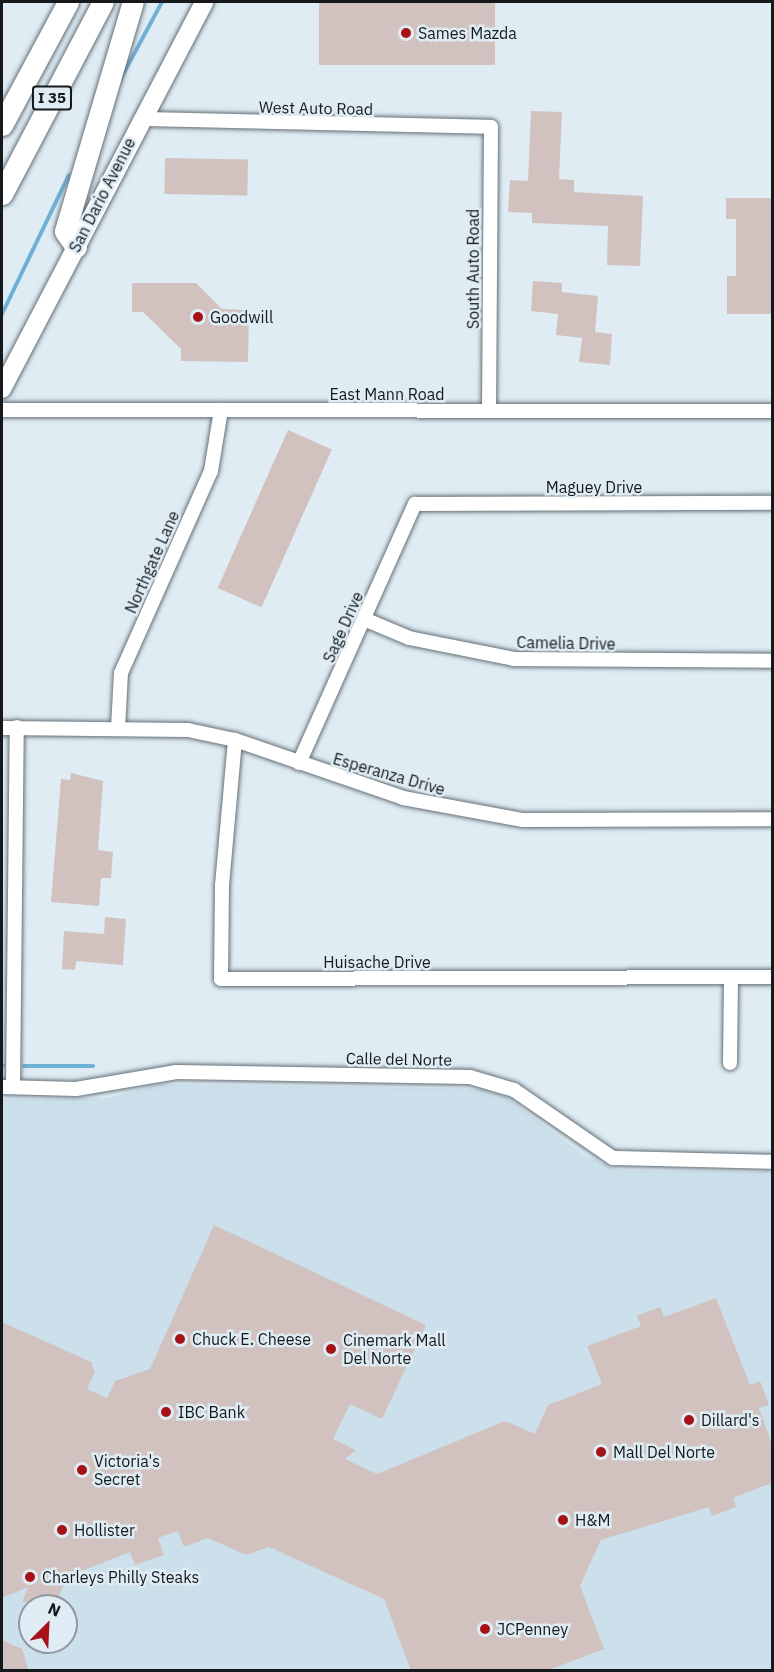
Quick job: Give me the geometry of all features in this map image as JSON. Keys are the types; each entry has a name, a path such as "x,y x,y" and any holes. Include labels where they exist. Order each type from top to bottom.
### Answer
{"highway":[{"name":"I 35","path":"2,125 68,2"},
{"name":"I 35","path":"2,194 104,2"},
{"path":"76,247 65,231 133,2"}],"main road":[{"name":"San Dario Avenue","path":"2,389 27,336 204,2"},
{"path":"2,360 27,336"}],"street":[{"name":"West Auto Road","path":"141,119 490,127"},
{"name":"South Auto Road","path":"489,411 490,127"},
{"name":"East Mann Road","path":"2,410 772,411"},
{"name":"Northgate Lane","path":"118,728 121,673 211,471 220,410"},
{"name":"Maguey Drive","path":"415,504 772,503"},
{"name":"Sage Drive","path":"299,763 415,504"},
{"name":"Camelia Drive","path":"364,620 409,638 514,659 772,661"},
{"path":"7,1087 17,727"},
{"name":"Esperanza Drive","path":"2,728 188,730 235,740 403,798 523,820 772,819"},
{"name":"Huisache Drive","path":"235,740 222,885 221,979 772,976"},
{"path":"730,1063 731,977"},
{"name":"Calle del Norte","path":"7,1087 105,1086 177,1072 470,1077 514,1090 613,1158 772,1162"}],"shaded area":[{"path":"158,1084 482,1089 506,1097 584,1155 619,1170 772,1172 772,1670 2,1670 2,1099 108,1098"}],"building":[{"name":"Sames Mazda","path":"319,2 495,2 495,65 319,65"},
{"path":"531,111 562,112 559,179 574,180 574,192 643,196 640,266 607,265 608,226 532,223 532,213 508,212 510,180 528,181"},
{"path":"165,158 248,159 247,195 164,194"},
{"path":"726,198 772,198 772,314 727,314 727,276 736,276 736,219 726,219"},
{"path":"533,281 562,283 562,292 598,296 595,332 612,334 610,365 579,362 582,338 556,335 558,314 531,311"},
{"name":"Goodwill","path":"132,283 196,283 222,309 249,310 248,362 181,361 181,349 143,312 132,312"},
{"path":"288,430 332,450 261,608 218,588"},
{"path":"71,773 103,781 98,850 113,852 111,878 101,878 99,906 51,902 61,779 70,780"},
{"path":"105,917 126,919 123,965 76,961 75,970 62,969 64,931 104,934"},
{"name":"Mall Del Norte","path":"214,1225 426,1325 382,1419 350,1404 333,1439 356,1450 345,1459 377,1474 505,1421 535,1434 548,1405 602,1384 587,1346 641,1326 637,1316 660,1307 664,1317 716,1298 750,1385 760,1381 769,1405 759,1408 772,1444 772,1483 733,1498 736,1507 712,1516 709,1507 601,1540 580,1586 604,1649 546,1671 411,1671 384,1599 269,1547 246,1555 208,1538 184,1547 178,1531 158,1538 164,1555 135,1565 130,1552 68,1576 60,1594 25,1594 28,1587 2,1598 2,1322 91,1362 95,1372 87,1389 107,1398 115,1381 150,1369"},
{"path":"2,1640 18,1647 18,1654 24,1654 29,1671 2,1671"}],"waterway":[{"path":"120,80 162,2"},
{"path":"2,314 69,175"},
{"path":"24,1066 93,1066"}],"place":[{"name":"Sames Mazda","path":"406,33"},
{"name":"Goodwill","path":"198,317"},
{"name":"Chuck E. Cheese","path":"180,1339"},
{"name":"Cinemark Mall Del Norte","path":"331,1349"},
{"name":"IBC Bank","path":"166,1412"},
{"name":"Dillard's","path":"689,1420"},
{"name":"Mall Del Norte","path":"601,1452"},
{"name":"Victoria's Secret","path":"82,1470"},
{"name":"H&M","path":"563,1520"},
{"name":"Hollister","path":"62,1530"},
{"name":"Charleys Philly Steaks","path":"30,1577"},
{"name":"JCPenney","path":"485,1629"}]}
